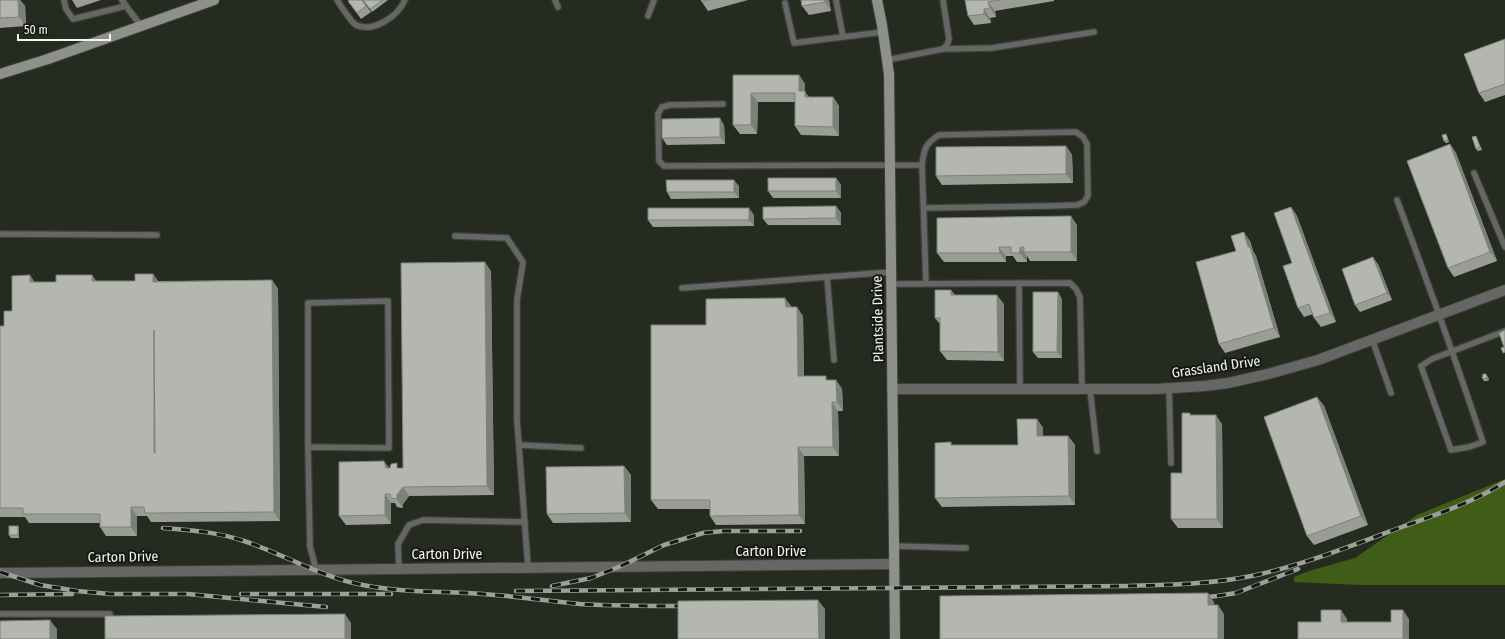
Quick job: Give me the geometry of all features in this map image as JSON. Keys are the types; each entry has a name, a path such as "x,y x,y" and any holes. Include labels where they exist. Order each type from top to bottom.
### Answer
{"street":[{"path":"0,74 48,59 214,0"},
{"name":"Plantside Drive","path":"877,0 883,32 888,74 895,639"},
{"name":"Grassland Drive","path":"892,389 1086,389 1205,386 1268,374 1318,360 1505,290"},
{"name":"Carton Drive","path":"0,573 894,564"}],"lane":[{"path":"64,0 66,9 73,19 126,6"},
{"path":"122,0 141,26"},
{"path":"337,0 355,24 369,28 385,22 403,5 405,0"},
{"path":"556,0 558,8"},
{"path":"648,16 654,0"},
{"path":"836,0 843,37"},
{"path":"943,0 949,39 948,45 943,49"},
{"path":"785,3 794,43 883,32"},
{"path":"887,60 943,49 992,48 1094,32"},
{"path":"723,104 662,106 658,114 659,161 664,166 922,165"},
{"path":"924,208 1077,205 1084,202 1088,196 1087,144 1083,137 1076,132 939,135 929,142 924,151 922,165 926,283"},
{"path":"1474,173 1505,247"},
{"path":"1397,200 1440,314 1453,352 1483,442 1469,448 1451,450 1421,366 1432,359 1453,352 1505,331"},
{"path":"0,234 157,235"},
{"path":"455,236 507,238 523,262 517,300 517,420 528,567"},
{"path":"682,288 891,272"},
{"path":"827,277 834,360"},
{"path":"1019,283 1020,389"},
{"path":"891,284 1070,283 1076,289 1080,297 1086,389 1097,451"},
{"path":"308,447 389,448 388,301 308,303 308,447 310,547 316,569"},
{"path":"1372,339 1391,393"},
{"path":"1169,388 1171,463"},
{"path":"519,445 581,448"},
{"path":"399,568 398,544 409,525 423,520 525,522"},
{"path":"894,546 966,548"},
{"path":"0,614 110,614"}],"shaded area":[{"path":"0,0 1505,0 1505,639 0,639"}],"green space":[{"path":"1505,479 1505,585 1359,585 1294,582 1294,577 1309,571 1355,558 1417,515"}],"building":[{"path":"0,0 18,0 19,17 0,18"},
{"path":"362,0 366,6 357,13 348,1"},
{"path":"363,0 383,0 370,9"},
{"path":"801,0 824,0 825,2 802,6"},
{"path":"965,0 1001,0 988,2 990,8 984,9 984,14 968,16"},
{"path":"1505,39 1505,84 1479,93 1464,54"},
{"path":"733,75 799,75 799,91 805,91 805,97 833,97 833,127 795,126 795,93 751,93 751,125 733,125"},
{"path":"720,118 720,137 662,138 662,119"},
{"path":"1446,134 1448,140 1444,141 1442,135"},
{"path":"1476,136 1480,147 1476,149 1472,137"},
{"path":"1450,144 1490,252 1448,268 1407,161"},
{"path":"1066,146 1066,174 936,176 936,147"},
{"path":"768,178 836,178 836,191 768,191"},
{"path":"666,180 734,180 734,192 667,192"},
{"path":"836,206 836,218 763,219 763,207"},
{"path":"1291,207 1330,313 1314,318 1309,304 1298,308 1283,266 1292,263 1274,213"},
{"path":"648,208 749,208 749,220 648,220"},
{"path":"1071,216 1071,252 1024,252 1024,247 1020,247 1020,253 1011,253 1011,247 999,247 1000,253 937,253 937,218"},
{"path":"1244,232 1248,247 1250,247 1274,328 1219,344 1196,262 1236,251 1231,236"},
{"path":"1373,257 1387,293 1355,305 1342,269"},
{"path":"485,262 487,486 403,487 397,495 397,499 391,498 390,494 385,494 385,515 339,516 339,462 384,461 386,468 390,468 391,464 397,463 397,468 403,468 401,263"},
{"path":"135,274 153,274 153,282 272,280 274,512 145,513 144,507 131,507 131,527 100,527 100,514 23,514 23,508 0,508 0,326 4,326 4,311 12,311 12,276 30,275 30,282 56,282 56,275 92,275 92,281 135,281","holes":["154,330 155,453 154,453"]},
{"path":"935,290 951,290 951,295 997,295 998,352 940,351 940,318 935,318"},
{"path":"1033,292 1058,292 1057,352 1033,352"},
{"path":"785,298 786,307 797,307 798,376 826,376 826,380 836,380 837,402 832,402 833,447 798,447 799,515 710,516 710,500 651,500 651,325 706,325 706,299"},
{"path":"1505,330 1505,352 1503,353 1501,348 1504,347 1499,333"},
{"path":"1483,374 1486,374 1486,379 1482,378"},
{"path":"1317,397 1361,516 1307,536 1264,417"},
{"path":"1182,413 1190,413 1190,415 1216,415 1217,519 1171,519 1171,473 1182,473"},
{"path":"1017,419 1037,419 1037,436 1068,436 1069,496 935,498 935,443 951,442 951,445 1018,445"},
{"path":"624,466 625,513 547,514 546,467"},
{"path":"9,526 18,526 18,535 9,535"},
{"path":"1208,593 1208,605 1218,605 1218,639 940,639 940,596"},
{"path":"818,600 819,639 678,639 678,601"},
{"path":"1321,610 1341,610 1341,622 1391,622 1391,610 1403,610 1403,639 1298,639 1298,622 1321,622"},
{"path":"345,614 345,639 105,639 105,616"},
{"path":"50,620 50,639 0,639 0,621"}],"railway":[{"path":"516,591 1128,586 1211,582 1261,574 1296,565 1453,508 1480,496 1505,482"},
{"path":"163,528 224,535 259,546 332,577 378,588 408,591 495,595 580,604 621,606 689,606"},
{"path":"552,586 591,578 621,566 664,545 703,533 723,531 800,531"},
{"path":"1199,598 1236,593 1298,569"},
{"path":"0,572 40,585 77,591 110,594 188,594 326,607"},
{"path":"0,595 72,594"},
{"path":"241,594 391,594"}]}
